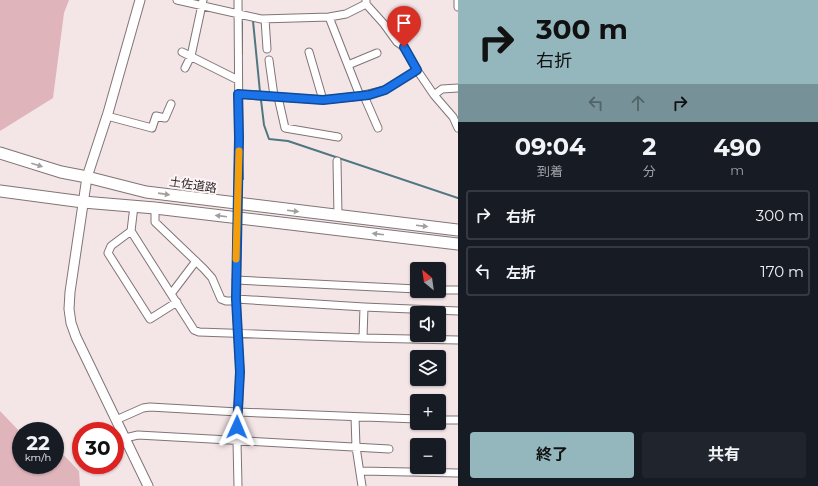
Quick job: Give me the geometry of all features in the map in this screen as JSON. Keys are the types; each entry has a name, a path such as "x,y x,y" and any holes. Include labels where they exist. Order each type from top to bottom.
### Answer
{"highway":[{"name":"土佐道路","path":"0,153 61,172 146,192 458,230"},
{"path":"0,191 83,202 155,208 458,244"}],"street":[{"path":"140,0 107,116 87,177 70,292 69,309 81,350 148,486 151,486"},
{"path":"176,0 202,3 239,15 265,19 329,17 346,14 366,2 397,42 404,47 417,70 434,95 453,117 458,128"},
{"path":"238,0 239,138 236,280 240,372 237,441 238,486"},
{"path":"458,0 458,7"},
{"path":"185,68 191,56 202,3"},
{"path":"329,17 348,65 378,128"},
{"path":"265,19 267,49"},
{"path":"182,52 238,80"},
{"path":"308,52 323,100"},
{"path":"348,65 377,53"},
{"path":"269,60 276,97 285,128 338,137"},
{"path":"238,94 323,100 362,96 385,90 417,70"},
{"path":"434,95 442,89 458,88"},
{"path":"107,116 152,128 156,116 165,118 171,104"},
{"path":"337,160 338,216"},
{"path":"134,206 132,231 194,330 199,332 458,340"},
{"path":"155,208 155,222 212,278 221,299 226,301 236,300 458,311"},
{"path":"132,231 111,246 108,253 150,319 176,302"},
{"path":"171,294 196,261"},
{"path":"236,280 410,289"},
{"path":"446,290 458,290"},
{"path":"363,338 364,307"},
{"path":"116,420 143,408 150,407 410,419"},
{"path":"355,417 356,447 362,486"},
{"path":"446,420 458,420"},
{"path":"125,438 138,436 389,449"},
{"path":"360,471 458,473"}],"shaded area":[{"path":"0,0 69,0 64,13 53,98 0,131"},
{"path":"0,411 12,424 12,474 64,474 64,455 72,464 72,474 79,474 80,486 0,486"}],"waterway":[{"path":"253,21 260,92"},
{"path":"242,22 242,54"},
{"path":"261,100 264,125 269,139 288,141 458,198"},
{"path":"242,153 243,179"}],"slow traffic":[{"path":"236,259 239,151"}],"route":[{"path":"237,427 240,372 236,299 239,138 238,94 323,100 369,95 385,90 417,70 404,47"}]}
